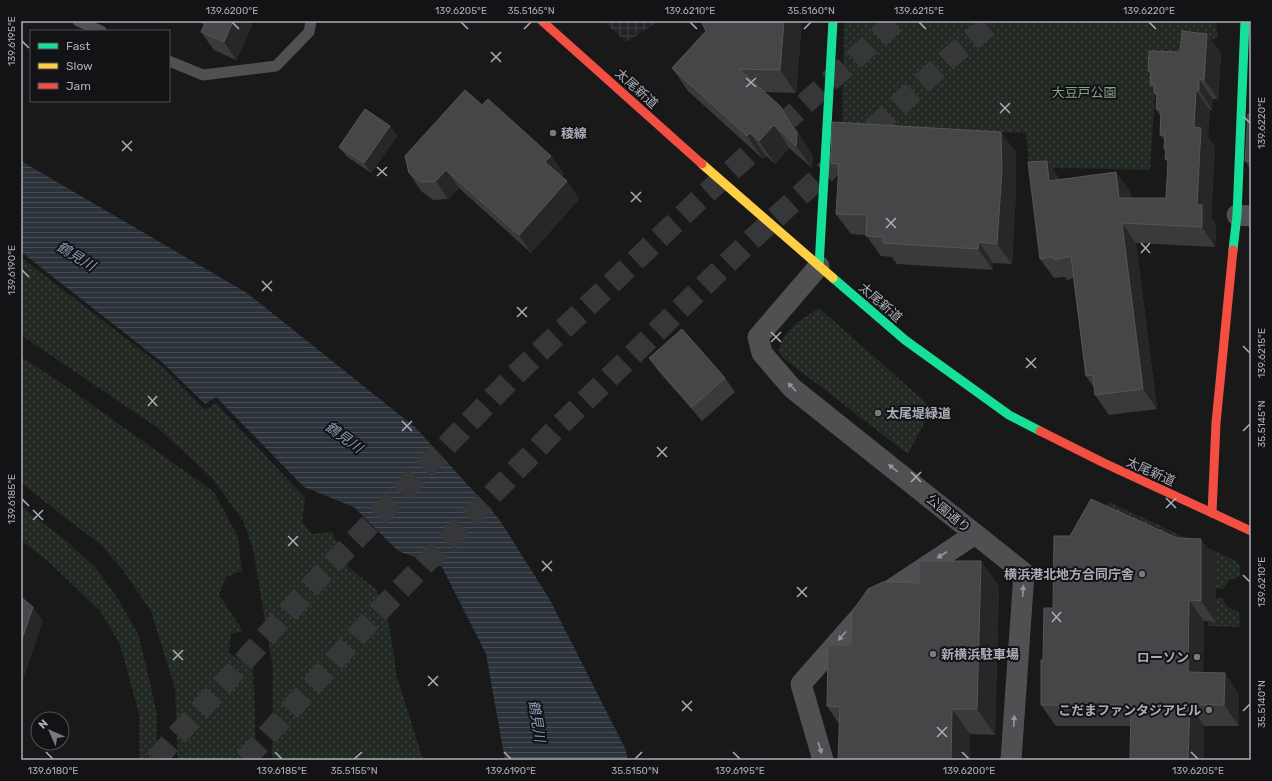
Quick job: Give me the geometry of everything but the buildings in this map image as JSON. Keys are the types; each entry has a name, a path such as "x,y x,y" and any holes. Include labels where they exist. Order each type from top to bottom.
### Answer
{"street":[{"name":"太尾新道","path":"542,21 905,340 1009,415 1104,463 1251,531"},
{"path":"819,266 833,21"},
{"path":"1212,513 1216,423 1244,216 1245,21"},
{"name":"公園通り","path":"819,266 758,337 762,353 792,388 1024,573 1011,760"},
{"path":"823,760 801,684 874,600 975,534"}],"lane":[{"path":"78,21 99,30"},
{"path":"170,61 203,75 276,66 309,32 311,21"}],"shaded area":[{"path":"603,21 658,21 658,22 626,42"}],"green space":[{"name":"大豆戸公園","path":"844,21 1216,21 1218,37 1157,62 1150,170 1029,167 1026,133 842,127"},
{"path":"21,257 163,367 205,410 216,403 305,498 302,523 312,534 332,532 348,567 376,589 389,623 397,677 423,760 272,760 273,669 253,548 243,521 212,478 158,428 21,335"},
{"path":"819,308 932,408 908,454 782,357 778,351 783,338 795,324"},
{"path":"21,357 60,382 214,492 238,537 242,571 226,577 219,595 243,631 231,634 229,653 253,667 255,760 178,760 175,689 151,611 122,569 102,546 21,483"},
{"path":"1109,502 1236,561 1240,566 1240,576 1230,580 1223,589 1215,588 1105,508"},
{"path":"21,506 65,540 96,568 118,599 139,636 157,714 157,760 139,760 139,714 120,644 100,611 48,561 21,540"},
{"path":"1216,598 1222,598 1229,608 1239,611 1240,627 1208,626 1208,621 1216,622"}],"water":[{"name":"鶴見川","path":"21,161 247,293 416,428 499,519 550,600 625,748 628,760 505,760 486,654 442,567 398,551 354,507 304,487 216,397 205,404 163,363 21,252"}],"tunnel":[{"path":"155,760 324,572 512,378 700,199 896,21"},
{"path":"245,760 381,609 556,429 748,243 954,54 995,21"}],"traffic: fast":[{"path":"819,266 833,21"},
{"path":"1233,250 1237,215 1245,21"},
{"path":"833,278 905,340 1009,415 1040,431"}],"traffic: slow":[{"path":"702,164 833,278"}],"traffic: jam":[{"path":"542,21 702,164"},
{"path":"1212,513 1216,423 1233,250"},
{"path":"1040,431 1104,463 1251,531"}],"place":[{"name":"稜線","path":"553,133"},
{"name":"太尾堤緑道","path":"878,413"},
{"name":"横浜港北地方合同庁舎","path":"1142,574"},
{"name":"新横浜駐車場","path":"933,654"},
{"name":"ローソン","path":"1197,657"},
{"name":"こだまファンタジアビル","path":"1209,710"}]}
